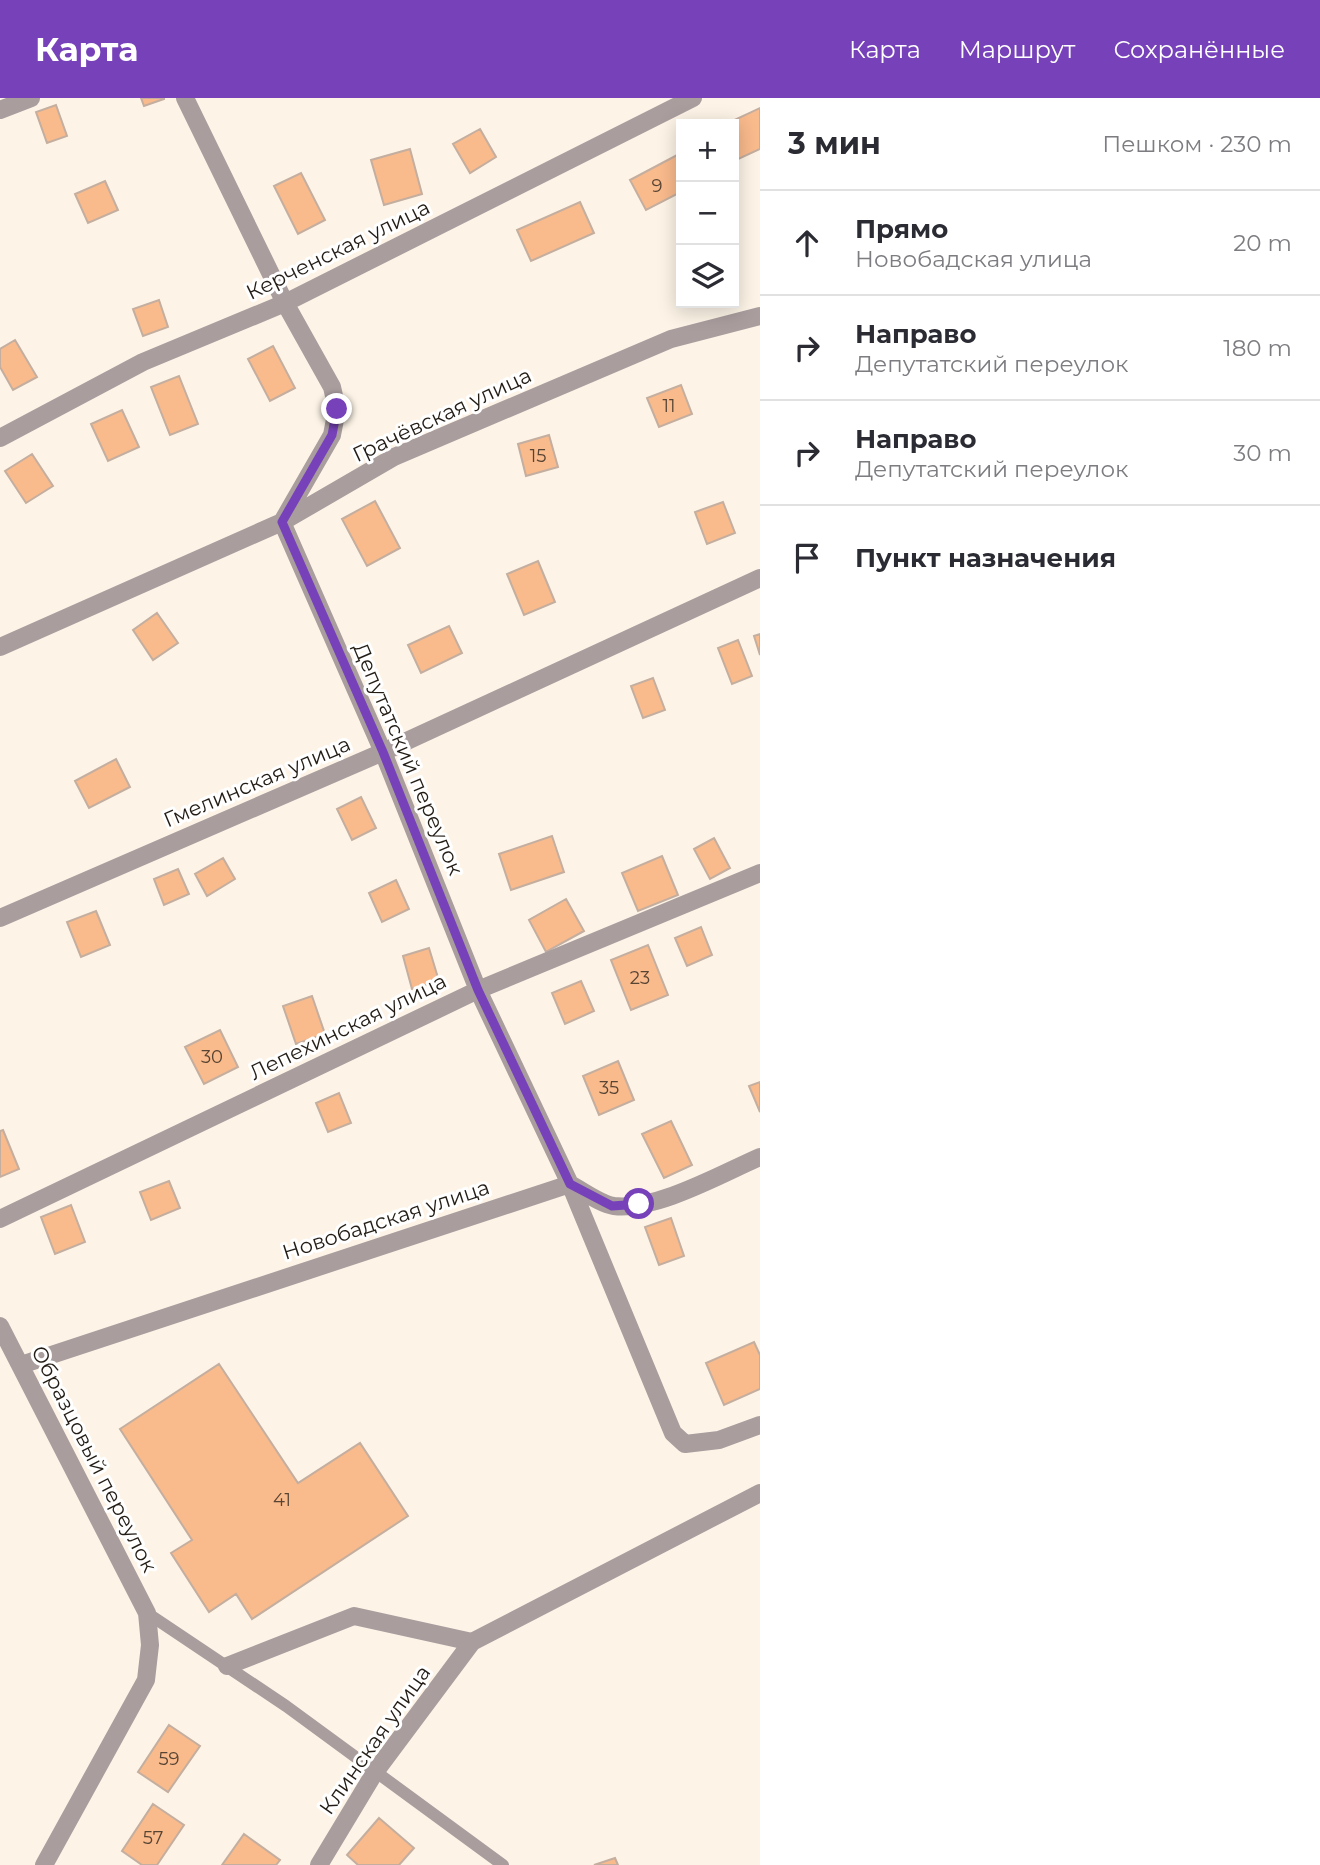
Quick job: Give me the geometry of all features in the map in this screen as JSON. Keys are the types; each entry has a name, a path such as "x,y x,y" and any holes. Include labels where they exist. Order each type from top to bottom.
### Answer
{"street":[{"path":"0,110 31,98"},
{"path":"185,98 285,303 332,387 337,409 332,435 282,522"},
{"name":"Керченская улица","path":"0,438 143,362 285,303 693,98"},
{"name":"Грачёвская улица","path":"0,647 282,522 394,457 671,339 760,316"},
{"name":"Депутатский переулок","path":"282,522 383,752 478,990 570,1184 666,1420 685,1444 719,1440 760,1424"},
{"name":"Гмелинская улица","path":"0,918 383,752 760,578"},
{"name":"Лепехинская улица","path":"0,1219 478,990 760,873"},
{"path":"570,1184 612,1206 639,1204 681,1191 760,1157"},
{"name":"Новобадская улица","path":"21,1364 570,1184"},
{"name":"Образцовый переулок","path":"0,1326 148,1613"},
{"path":"227,1666 354,1616 472,1642 760,1493"},
{"path":"44,1865 61,1840 146,1680 150,1645 148,1613"},
{"name":"Клинская улица","path":"319,1865 375,1772 472,1642"}],"lane":[{"path":"148,1613 227,1666 503,1865"}],"building":[{"path":"141,98 164,98 164,99 144,106"},
{"path":"56,105 67,136 47,143 36,112"},
{"path":"760,108 760,149 739,159 739,119 737,119"},
{"path":"480,129 496,157 470,173 453,144"},
{"path":"410,149 422,194 384,205 371,160"},
{"path":"676,156 676,195 646,210 630,180"},
{"path":"301,173 325,220 298,234 274,186"},
{"path":"105,181 118,210 88,223 75,194"},
{"path":"580,202 594,233 531,261 517,230"},
{"path":"159,300 168,327 143,336 133,309"},
{"path":"15,340 37,377 13,390 0,367 0,349"},
{"path":"273,346 295,388 270,401 248,359"},
{"path":"179,376 198,424 170,435 151,387"},
{"path":"681,385 692,414 659,427 647,398"},
{"path":"122,410 139,447 108,461 91,424"},
{"path":"549,435 558,467 526,476 518,444"},
{"path":"32,454 53,486 26,503 5,471"},
{"path":"375,501 400,548 367,566 342,519"},
{"path":"723,502 735,533 707,544 695,512"},
{"path":"538,561 555,602 524,615 507,574"},
{"path":"157,613 178,643 153,660 133,630"},
{"path":"449,626 462,653 421,673 408,645"},
{"path":"760,634 760,655 754,636"},
{"path":"738,640 752,676 732,684 718,648"},
{"path":"653,678 665,710 643,718 631,686"},
{"path":"116,759 130,787 89,808 75,781"},
{"path":"361,797 376,828 352,840 337,809"},
{"path":"552,836 564,872 511,890 499,854"},
{"path":"714,838 730,868 710,879 694,849"},
{"path":"662,856 678,895 638,911 622,873"},
{"path":"223,858 235,879 207,896 195,874"},
{"path":"178,869 189,894 164,905 154,879"},
{"path":"396,880 409,909 382,922 369,893"},
{"path":"566,899 584,931 546,952 529,920"},
{"path":"96,911 110,945 81,957 67,922"},
{"path":"701,927 712,955 687,966 675,938"},
{"path":"648,945 668,995 631,1010 611,960"},
{"path":"429,948 439,981 412,989 403,956"},
{"path":"581,981 594,1011 565,1024 552,993"},
{"path":"312,996 325,1034 296,1044 283,1006"},
{"path":"220,1030 238,1067 204,1084 185,1047"},
{"path":"618,1061 634,1100 599,1115 583,1076"},
{"path":"760,1082 760,1112 749,1086"},
{"path":"339,1093 351,1123 328,1132 316,1103"},
{"path":"671,1121 692,1165 664,1178 642,1134"},
{"path":"3,1130 19,1169 0,1177 0,1131"},
{"path":"169,1181 180,1208 151,1220 140,1192"},
{"path":"71,1205 85,1242 55,1254 41,1217"},
{"path":"671,1218 684,1256 659,1265 645,1227"},
{"path":"754,1342 760,1355 760,1389 724,1405 706,1363"},
{"path":"219,1364 298,1483 360,1443 408,1516 252,1619 236,1594 209,1612 171,1553 192,1540 120,1429"},
{"path":"169,1725 200,1746 168,1792 138,1772"},
{"path":"153,1804 184,1825 157,1865 142,1865 122,1851"},
{"path":"379,1818 414,1848 399,1865 358,1865 347,1855"},
{"path":"244,1834 280,1860 276,1865 222,1865"},
{"path":"615,1858 618,1865 594,1865"}],"route":[{"path":"337,409 332,435 282,522 383,752 478,990 570,1184 612,1206 639,1204"}]}
